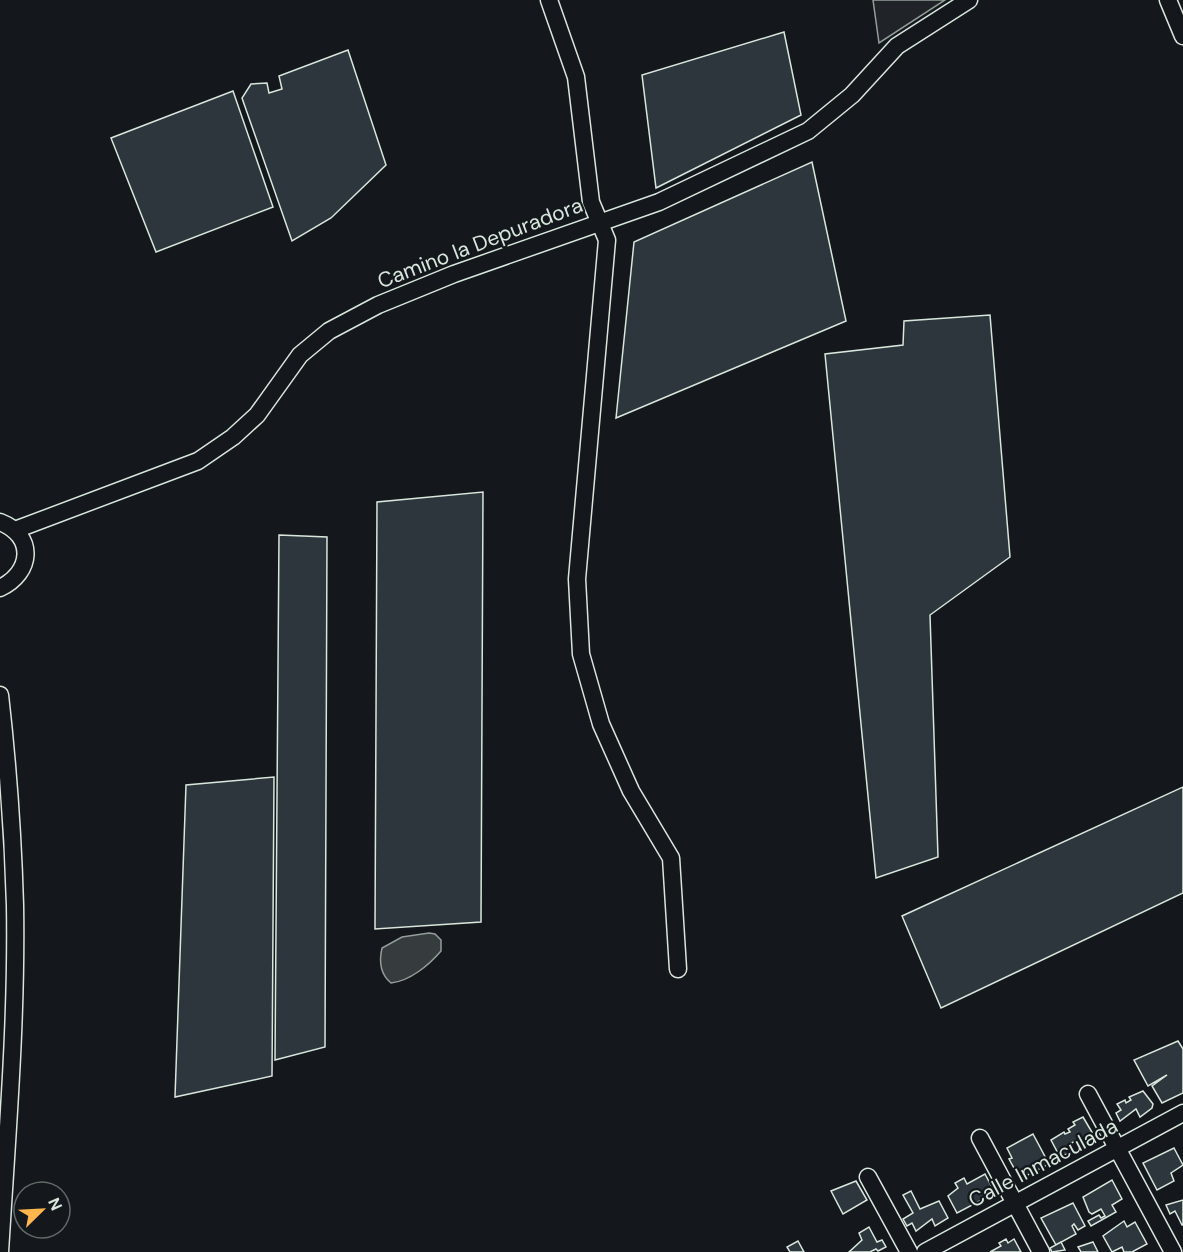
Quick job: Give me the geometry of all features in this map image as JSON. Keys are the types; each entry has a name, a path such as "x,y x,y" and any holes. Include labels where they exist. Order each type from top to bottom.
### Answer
{"street":[{"path":"549,0 576,77 591,202 607,240 577,579 581,654 601,724 609,743 631,791 671,858 678,969"},
{"name":"Camino la Depuradora","path":"7,526 198,461 233,437 257,415 300,355 329,331 378,305 454,274 659,202 808,131 852,95 897,46 969,0"},
{"path":"1168,0 1183,36"},
{"path":"0,588 14,582 23,571 26,556 23,542 7,526"},
{"path":"0,695 7,763 15,906 10,1067 0,1252"},
{"path":"1088,1094 1173,1252"},
{"name":"Calle Inmaculada","path":"925,1252 1183,1113"},
{"path":"980,1138 1041,1252"},
{"path":"868,1177 909,1252"}],"shaded area":[{"path":"873,0 945,0 879,43"},
{"path":"435,934 441,940 441,951 419,972 391,983 381,967 382,948 402,937"}],"building":[{"path":"784,32 801,115 656,188 642,75"},
{"path":"348,50 386,165 331,218 292,241 242,98 251,84 267,83 269,93 282,89 279,76"},
{"path":"233,91 273,207 156,252 111,138"},
{"path":"812,162 846,321 616,418 634,242"},
{"path":"990,315 1010,557 930,615 938,857 876,878 825,354 903,345 904,321"},
{"path":"483,492 481,922 375,929 377,502"},
{"path":"279,535 327,537 325,1047 275,1060"},
{"path":"274,777 272,1076 175,1097 186,785"},
{"path":"1183,787 1183,893 941,1008 902,916"},
{"path":"1178,1041 1183,1049 1183,1093 1162,1103 1152,1086 1167,1075 1148,1086 1134,1060"},
{"path":"1143,1091 1153,1104 1152,1108 1140,1117 1136,1109 1120,1121 1116,1113 1121,1110 1117,1104 1125,1100 1126,1103 1131,1100 1129,1097"},
{"path":"1083,1117 1096,1139 1091,1142 1088,1137 1079,1141 1078,1139 1070,1144 1074,1151 1060,1157 1051,1140 1064,1132 1065,1134 1070,1132 1068,1129 1075,1125 1073,1122"},
{"path":"1033,1134 1049,1164 1020,1179 1009,1159 1012,1158 1007,1148"},
{"path":"1174,1148 1183,1165 1171,1173 1174,1181 1157,1190 1143,1163"},
{"path":"985,1174 995,1193 957,1213 948,1196 958,1188 955,1183 964,1178 967,1184"},
{"path":"1112,1180 1122,1199 1112,1205 1116,1212 1091,1226 1088,1221 1099,1215 1101,1218 1105,1216 1101,1209 1092,1214 1089,1212 1083,1197"},
{"path":"856,1181 867,1200 843,1214 831,1191"},
{"path":"911,1191 920,1209 939,1201 948,1218 935,1226 932,1219 916,1231 912,1223 907,1226 903,1219 913,1213 903,1195"},
{"path":"1183,1200 1182,1225 1175,1211 1170,1214 1166,1205"},
{"path":"1073,1203 1085,1226 1078,1230 1074,1224 1072,1226 1076,1234 1056,1245 1041,1218"},
{"path":"1124,1221 1127,1227 1135,1222 1147,1244 1132,1252 1124,1252 1122,1247 1112,1252 1103,1236"},
{"path":"869,1227 877,1242 882,1240 886,1247 878,1251 876,1249 870,1252 849,1252 862,1240 859,1233"},
{"path":"1006,1239 1008,1243 1014,1239 1021,1252 990,1252 1001,1246 999,1243"},
{"path":"798,1241 804,1252 790,1252 787,1247"},
{"path":"1061,1242 1065,1250 1052,1252 1050,1248"},
{"path":"1093,1242 1098,1252 1081,1252 1078,1247"}]}
